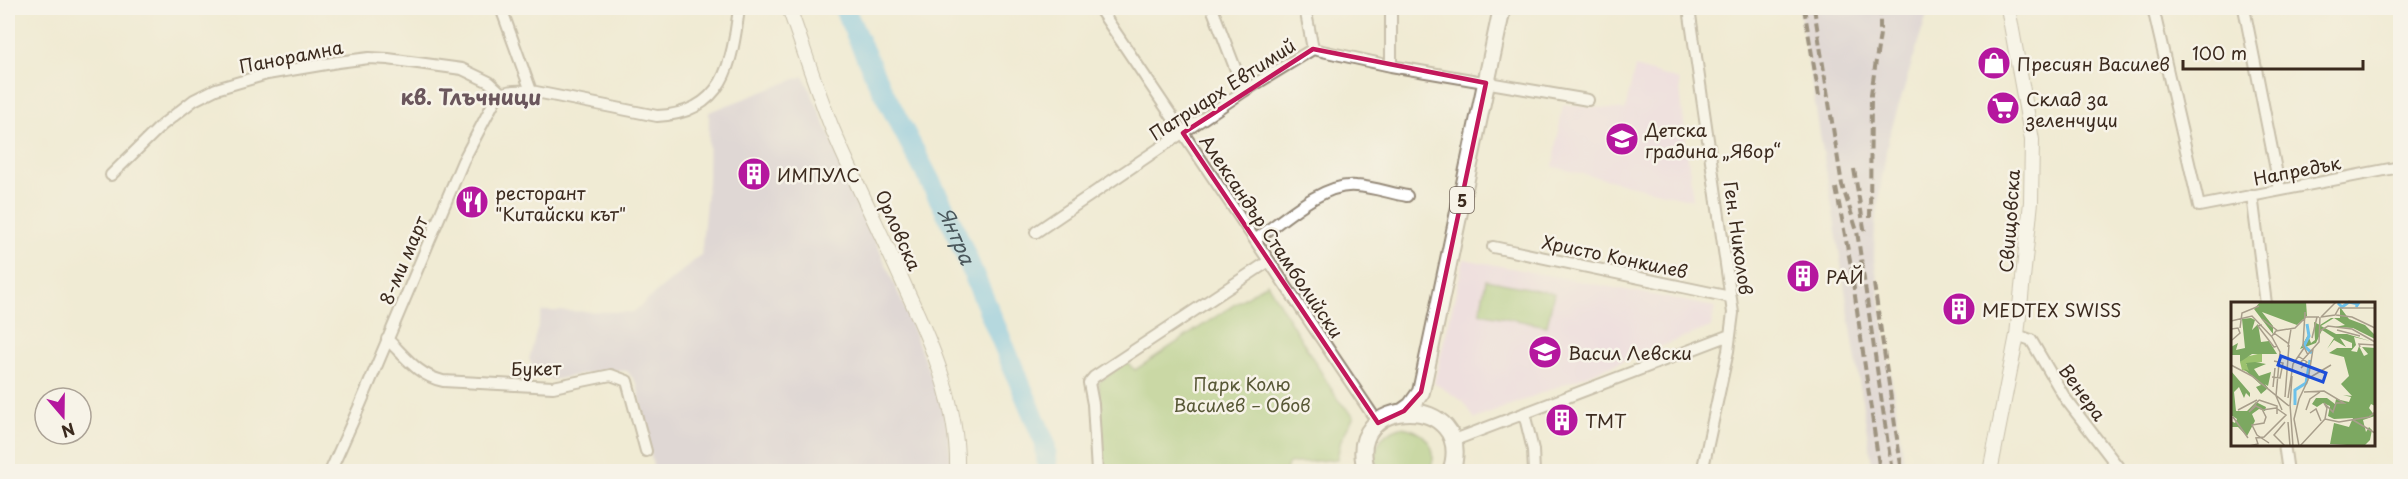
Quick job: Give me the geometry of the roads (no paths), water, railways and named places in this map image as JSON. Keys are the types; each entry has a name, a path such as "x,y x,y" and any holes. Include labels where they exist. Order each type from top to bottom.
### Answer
{"main road":[{"name":"5","path":"1378,423 1411,406 1421,392 1503,8"},
{"path":"1421,392 1427,407 1452,441 1454,454 1451,471"},
{"path":"1404,411 1424,413 1441,424"},
{"path":"1367,471 1364,459 1365,446 1378,423"}],"street":[{"path":"501,8 531,91"},
{"path":"501,93 511,90 531,91 657,116 675,115 697,107 710,98 719,86 728,65 739,8"},
{"name":"Орловска","path":"789,8 832,127 915,309 939,368 950,402 958,444 957,471"},
{"name":"Александър Стамболийски","path":"1099,8 1378,423"},
{"path":"1212,8 1244,91"},
{"path":"1305,8 1313,49"},
{"path":"1391,8 1391,66"},
{"name":"Ген. Николов","path":"1689,8 1733,313 1702,471"},
{"name":"Свищовска","path":"1990,471 2017,335 2031,202 2032,140 2008,8"},
{"name":"Напредък","path":"2153,8 2199,206 2400,167"},
{"path":"2244,8 2280,190"},
{"name":"Патриарх Евтимий","path":"1036,232 1244,91 1313,49 1391,66 1588,100"},
{"name":"Панорамна","path":"111,175 162,125 194,100 216,89 267,74 369,58 388,59 462,69 489,82 501,93"},
{"name":"8-ми март","path":"330,471 463,161 491,105 501,93"},
{"path":"1255,240 1315,198 1335,187 1355,185 1407,196"},
{"path":"2252,195 2266,302"},
{"name":"Христо Конкилев","path":"1493,247 1730,297"},
{"path":"1097,471 1093,404 1089,383 1094,376 1269,261"},
{"path":"1452,441 1730,335"},
{"name":"Венера","path":"2017,335 2031,340 2065,398 2121,470"},
{"name":"Букет","path":"387,339 416,369 443,381 553,387 611,375 618,376 627,381 646,451"},
{"path":"1524,413 1533,450 1534,471"},
{"path":"2284,446 2288,471"}],"waterway":[{"name":"Янтра","path":"844,8 877,80 952,223 1045,443 1048,472"}],"railway":[{"path":"1804,8 1819,96"},
{"path":"1814,8 1842,185 1857,231 1892,472"},
{"path":"1870,218 1871,94 1880,34 1880,8"},
{"path":"1854,169 1865,234"},
{"path":"1836,188 1850,261 1880,472"},
{"path":"1874,284 1902,472"}],"place":[{"name":"Пресиян Василев","path":"1994,63"},
{"name":"Склад за зеленчуци","path":"2003,108"},
{"name":"Детска градина „Явор“","path":"1622,139"},
{"name":"ИМПУЛС","path":"754,174"},
{"name":"ресторант \"Китайски кът\"","path":"472,202"},
{"name":"РАЙ","path":"1803,276"},
{"name":"MEDTEX SWISS","path":"1959,309"},
{"name":"Васил Левски","path":"1545,352"},
{"name":"TMT","path":"1562,420"}],"district":[{"name":"кв. Тлъчници","path":"471,96"}],"park label":[{"name":"Парк Колю Василев – Обов","path":"1242,394"}]}
